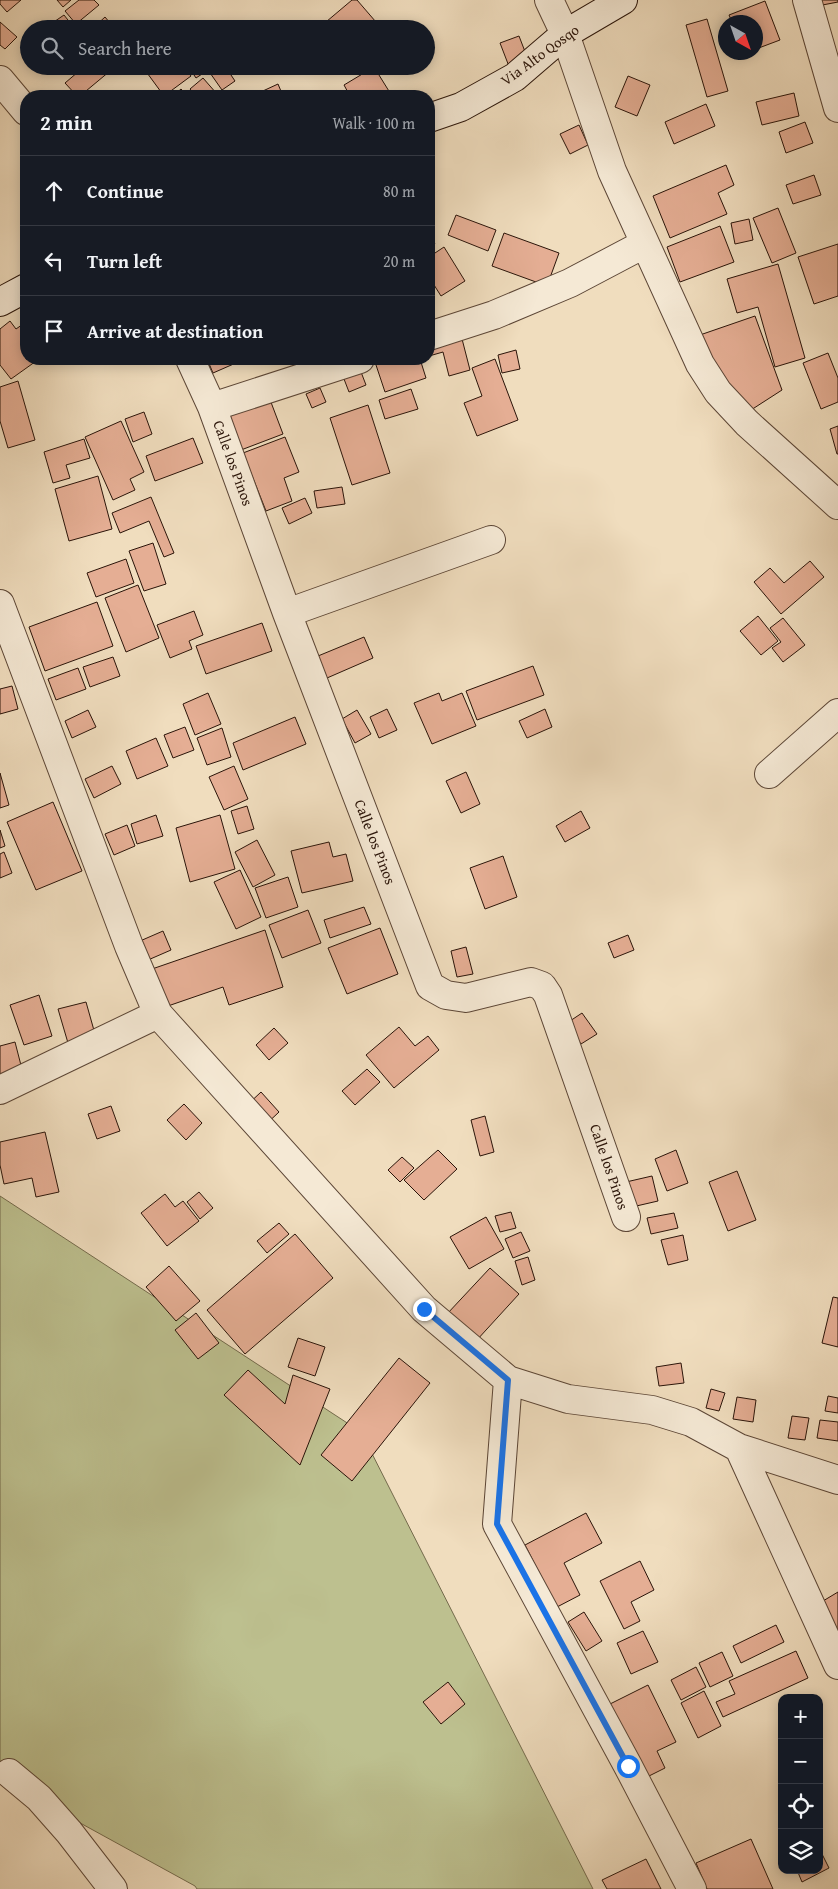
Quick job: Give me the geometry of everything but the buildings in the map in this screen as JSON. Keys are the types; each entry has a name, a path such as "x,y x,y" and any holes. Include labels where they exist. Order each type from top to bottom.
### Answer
{"street":[{"path":"549,0 565,34 612,172 700,364 718,392 747,422 838,505"},
{"name":"Via Alto Qosqo","path":"435,116 461,107 515,77 565,34 623,0"},
{"path":"807,0 838,108"},
{"path":"0,80 20,104"},
{"path":"435,334 494,315 570,283 644,244"},
{"path":"0,302 20,291"},
{"name":"Calle los Pinos","path":"193,365 212,407 287,613 430,986 446,995 466,998 531,982 542,986 548,995 626,1218"},
{"path":"212,407 342,365"},
{"path":"287,613 491,540"},
{"path":"0,604 129,946 158,1014 424,1309 508,1380 568,1399 652,1410 691,1422 739,1448 838,1480"},
{"path":"769,774 838,712"},
{"path":"0,1090 158,1014"},
{"path":"508,1380 497,1524 628,1766 692,1889"},
{"path":"739,1448 838,1665"},
{"path":"3,1775 39,1798 69,1832 113,1889"}],"green space":[{"path":"0,1196 361,1432 593,1889 197,1889 195,1886 0,1779"}],"route":[{"path":"424,1309 508,1380 497,1524 628,1766"}]}
